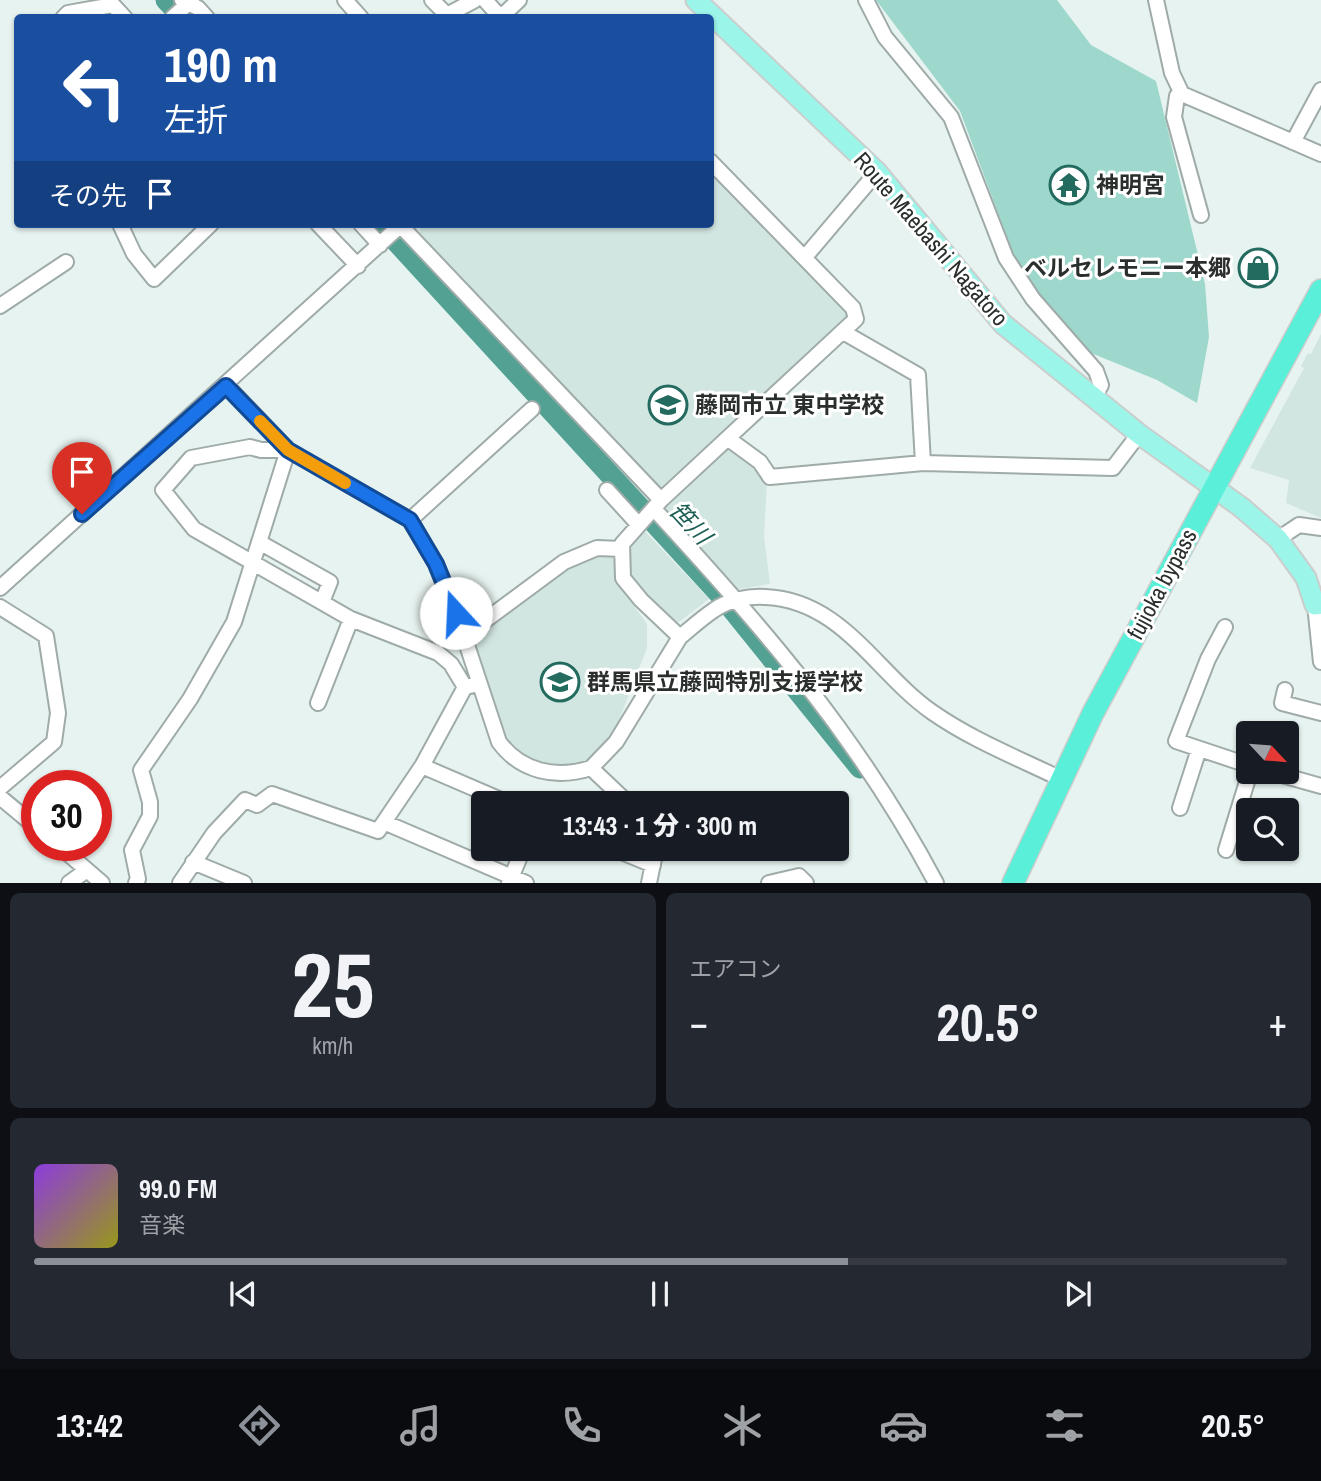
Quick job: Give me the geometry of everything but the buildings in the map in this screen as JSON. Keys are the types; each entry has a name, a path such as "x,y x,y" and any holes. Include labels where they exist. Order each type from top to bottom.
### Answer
{"highway":[{"name":"fujioka bypass","path":"1013,883 1061,779 1214,486 1321,290"}],"main road":[{"name":"Route Maebashi Nagatoro","path":"696,0 711,14"},
{"name":"Route Maebashi Nagatoro","path":"714,17 877,172 1003,324 1139,434 1214,486 1278,539 1306,578 1318,605"}],"street":[{"path":"345,0 357,14"},
{"path":"432,0 444,14"},
{"path":"450,14 475,0"},
{"path":"485,0 498,14"},
{"path":"504,14 519,0"},
{"path":"866,0 885,37 951,117 1006,258 1033,299 1096,372 1101,386 1094,398"},
{"path":"1156,0 1172,73 1182,94 1321,153"},
{"path":"67,14 113,5 121,14"},
{"path":"182,8 198,8 203,14"},
{"path":"1293,142 1321,90"},
{"path":"1182,94 1177,96 1174,117 1201,215"},
{"path":"680,637 631,590 623,578 621,544 657,505 730,440 856,319 853,307 714,165"},
{"path":"804,257 877,172"},
{"path":"122,228 134,254 154,279 207,228"},
{"path":"322,228 358,266"},
{"path":"0,588 393,232 657,505 732,602 789,660 872,773 901,817 936,883"},
{"path":"0,306 66,262"},
{"path":"844,332 918,375 923,463"},
{"path":"226,386 288,450 410,520 445,584 464,635 472,686 499,742 509,755 537,771 581,771 591,768 616,742 680,637 732,602 755,596 782,597 812,608 844,628 931,711 976,738 1061,779"},
{"path":"410,520 532,409"},
{"path":"730,440 760,462 770,477 923,463 1113,468 1139,434"},
{"path":"288,450 250,447 191,457 163,490 194,529 351,619 438,653 472,686"},
{"path":"135,883 138,879 132,850 150,817 150,802 141,770 190,699 234,622 288,450"},
{"path":"607,490 638,524"},
{"path":"1278,539 1299,525 1321,528"},
{"path":"260,542 330,582 322,602"},
{"path":"464,635 564,562 597,548 622,549"},
{"path":"1318,605 1321,662"},
{"path":"0,607 46,636 58,713 54,742 0,788"},
{"path":"318,703 351,619"},
{"path":"1225,626 1177,741 1236,761"},
{"path":"180,883 193,862 245,800 257,805 272,794 378,831 386,823 472,686"},
{"path":"1285,690 1282,703 1321,713"},
{"path":"1180,808 1199,749"},
{"path":"422,766 480,791"},
{"path":"591,768 615,791"},
{"path":"1299,780 1321,786"},
{"path":"1226,850 1246,784"},
{"path":"0,797 21,815"},
{"path":"386,823 510,879 526,883"},
{"path":"77,861 102,883"},
{"path":"510,879 518,861"},
{"path":"643,861 653,865"},
{"path":"649,883 654,861"},
{"path":"193,862 244,883"},
{"path":"69,883 88,870"},
{"path":"769,883 799,876 806,883"}],"shaded area":[{"name":"藤岡市立 東中学校","path":"714,170 848,312 849,320 665,491 656,489 420,234 420,228 714,228"},
{"path":"1321,334 1321,518 1286,503 1289,480 1250,468 1304,368 1301,366 1308,353 1311,354"},
{"path":"730,447 756,467 767,481 764,537 770,584 733,590 662,511"},
{"path":"641,527 709,599 679,622 674,623 633,583 626,564 629,542"},
{"name":"群馬県立藤岡特別支援学校","path":"610,553 615,557 621,588 647,624 647,648 614,733 584,767 537,768 506,742 476,646 485,627 566,566"}],"green space":[{"path":"876,0 1057,0 1091,45 1156,81 1205,284 1209,337 1197,403 1157,380 1091,353 1036,295 1014,256 960,111"}],"waterway":[{"name":"笹川","path":"166,0 180,14"},
{"name":"笹川","path":"384,228 723,598 860,768"}],"slow traffic":[{"path":"260,421 288,450 345,483"}],"place":[{"name":"神明宮","path":"1069,185"},
{"name":"ベルセレモニー本郷","path":"1258,268"},
{"name":"藤岡市立 東中学校","path":"668,405"},
{"name":"群馬県立藤岡特別支援学校","path":"560,682"}],"route":[{"path":"82,514 226,386 288,450 410,520 436,564 456,613"}]}
